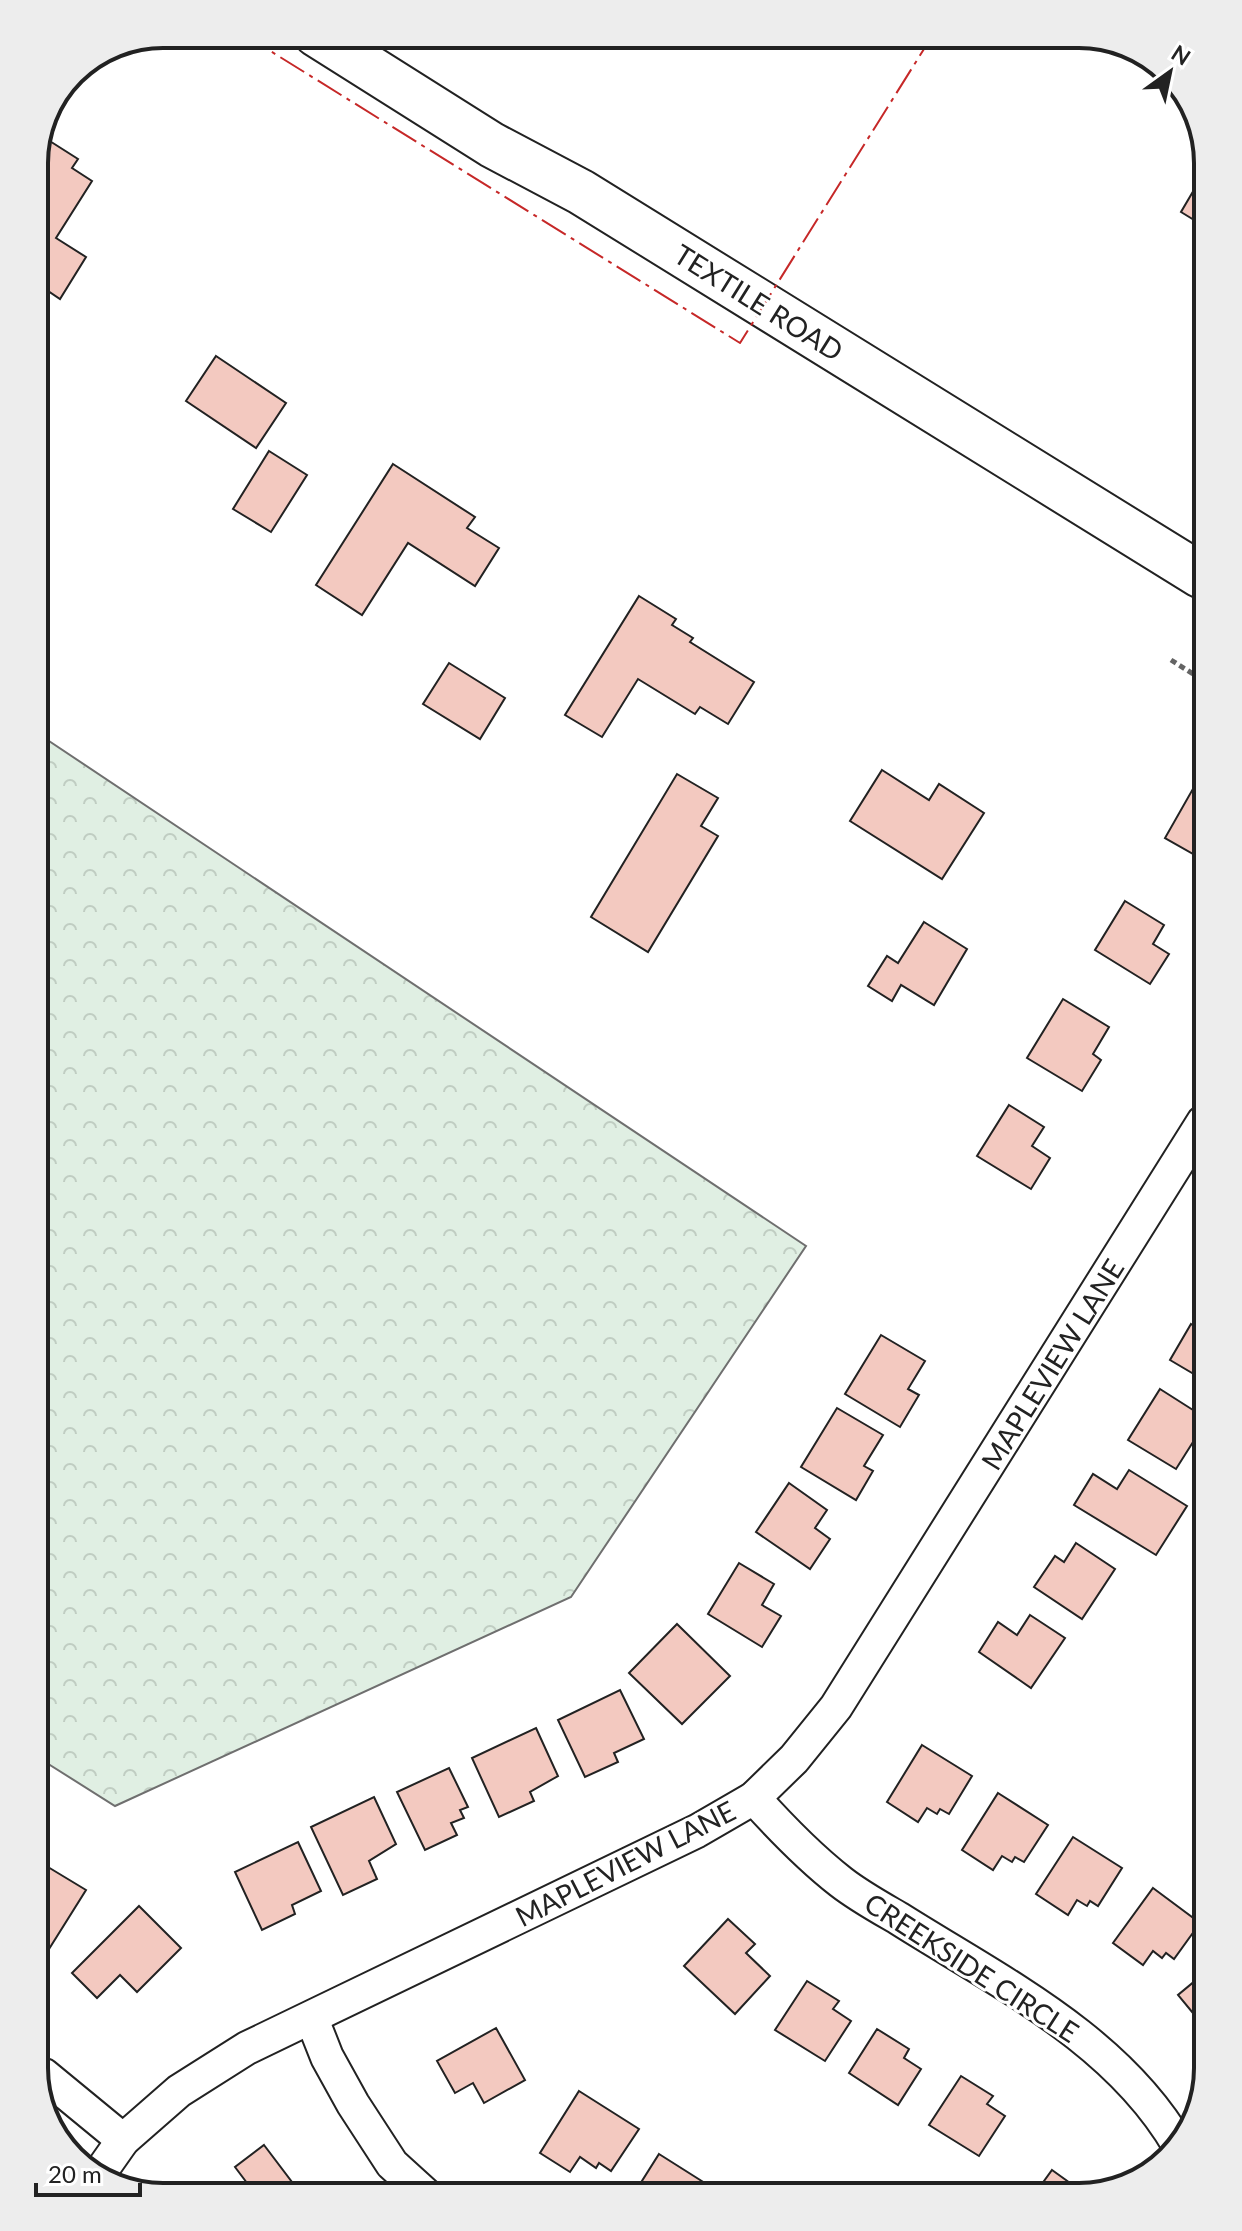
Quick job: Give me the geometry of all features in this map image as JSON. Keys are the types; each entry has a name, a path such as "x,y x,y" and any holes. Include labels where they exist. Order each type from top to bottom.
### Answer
{"main road":[{"name":"TEXTILE ROAD","path":"338,48 492,145 581,192 1194,571"}],"street":[{"name":"MAPLEVIEW LANE","path":"104,2167 123,2140 179,2091 247,2048 697,1831 754,1798 794,1759 836,1707 1194,1136"},
{"name":"CREEKSIDE CIRCLE","path":"754,1798 794,1841 843,1884 1055,2018 1099,2050 1146,2100 1172,2136"},
{"path":"312,2019 327,2057 353,2104 392,2164 413,2183"},
{"path":"49,2079 123,2140"}],"path":[{"path":"1171,660 1194,675"}],"green space":[{"path":"48,740 806,1246 571,1597 115,1806 48,1764"}],"building":[{"path":"50,141 78,159 72,168 92,181 56,238 86,257 60,299 48,291"},
{"path":"1194,190 1194,220 1181,212"},
{"path":"216,356 286,403 256,448 186,401"},
{"path":"269,451 307,475 271,532 233,509"},
{"path":"393,464 475,517 467,528 499,548 475,586 408,543 362,615 316,585"},
{"path":"639,596 676,619 672,625 693,638 690,642 754,682 728,724 700,707 695,714 638,679 602,737 565,715"},
{"path":"449,663 505,698 480,739 423,704"},
{"path":"882,770 929,800 939,784 984,813 942,879 850,821"},
{"path":"677,774 718,798 701,826 718,836 648,952 591,917"},
{"path":"1194,787 1194,854 1165,838"},
{"path":"1125,901 1164,925 1153,944 1169,954 1150,984 1095,950"},
{"path":"924,922 967,949 934,1005 901,985 892,1001 868,986 887,956 898,963"},
{"path":"1063,999 1109,1027 1093,1054 1101,1060 1082,1091 1027,1058"},
{"path":"1009,1105 1044,1127 1032,1146 1050,1158 1031,1189 977,1156"},
{"path":"1191,1324 1194,1326 1194,1374 1170,1360"},
{"path":"881,1335 925,1361 908,1389 919,1395 900,1427 845,1394"},
{"path":"1160,1389 1194,1411 1194,1440 1176,1469 1128,1440"},
{"path":"837,1408 883,1435 864,1466 873,1471 856,1500 801,1467"},
{"path":"1129,1470 1187,1506 1156,1555 1074,1505 1093,1474 1117,1489"},
{"path":"789,1483 827,1510 815,1528 830,1539 810,1569 756,1532"},
{"path":"1076,1543 1115,1569 1082,1619 1034,1587 1055,1556 1064,1562"},
{"path":"739,1563 774,1584 762,1605 781,1616 762,1647 708,1614"},
{"path":"1030,1615 1065,1638 1031,1688 979,1652 998,1622 1017,1635"},
{"path":"677,1624 730,1676 682,1724 629,1673"},
{"path":"620,1690 644,1739 614,1753 618,1762 585,1777 558,1720"},
{"path":"536,1728 558,1776 530,1792 534,1801 499,1817 472,1758"},
{"path":"922,1745 972,1776 949,1814 940,1809 937,1814 927,1808 918,1822 887,1802"},
{"path":"449,1768 468,1807 460,1810 464,1818 451,1823 457,1835 425,1850 397,1792"},
{"path":"998,1793 1048,1825 1024,1862 1015,1857 1012,1862 1002,1856 993,1870 962,1850"},
{"path":"374,1797 396,1844 369,1861 377,1879 343,1895 311,1827"},
{"path":"1073,1837 1122,1868 1098,1906 1090,1901 1087,1906 1077,1900 1068,1915 1036,1894"},
{"path":"298,1842 321,1891 292,1905 295,1914 262,1930 235,1872"},
{"path":"48,1867 86,1890 48,1951"},
{"path":"1153,1888 1194,1919 1194,1931 1174,1959 1166,1953 1162,1958 1153,1951 1143,1965 1113,1943"},
{"path":"139,1906 181,1948 137,1992 120,1975 97,1998 72,1973"},
{"path":"728,1919 755,1944 746,1953 770,1976 735,2014 684,1966"},
{"path":"807,1981 839,2001 833,2009 851,2021 825,2061 775,2030"},
{"path":"1194,1982 1194,2014 1178,1995"},
{"path":"496,2028 525,2080 484,2103 473,2083 455,2093 437,2061"},
{"path":"877,2029 909,2049 904,2058 921,2069 898,2105 849,2073"},
{"path":"961,2076 993,2096 987,2104 1005,2116 979,2156 929,2125"},
{"path":"579,2091 639,2129 611,2171 599,2163 596,2168 580,2157 570,2172 540,2153"},
{"path":"264,2145 293,2183 247,2183 235,2167"},
{"path":"659,2154 705,2183 641,2183"},
{"path":"1052,2170 1070,2183 1043,2183"}],"power":[{"path":"266,48 740,343 924,49"}]}
